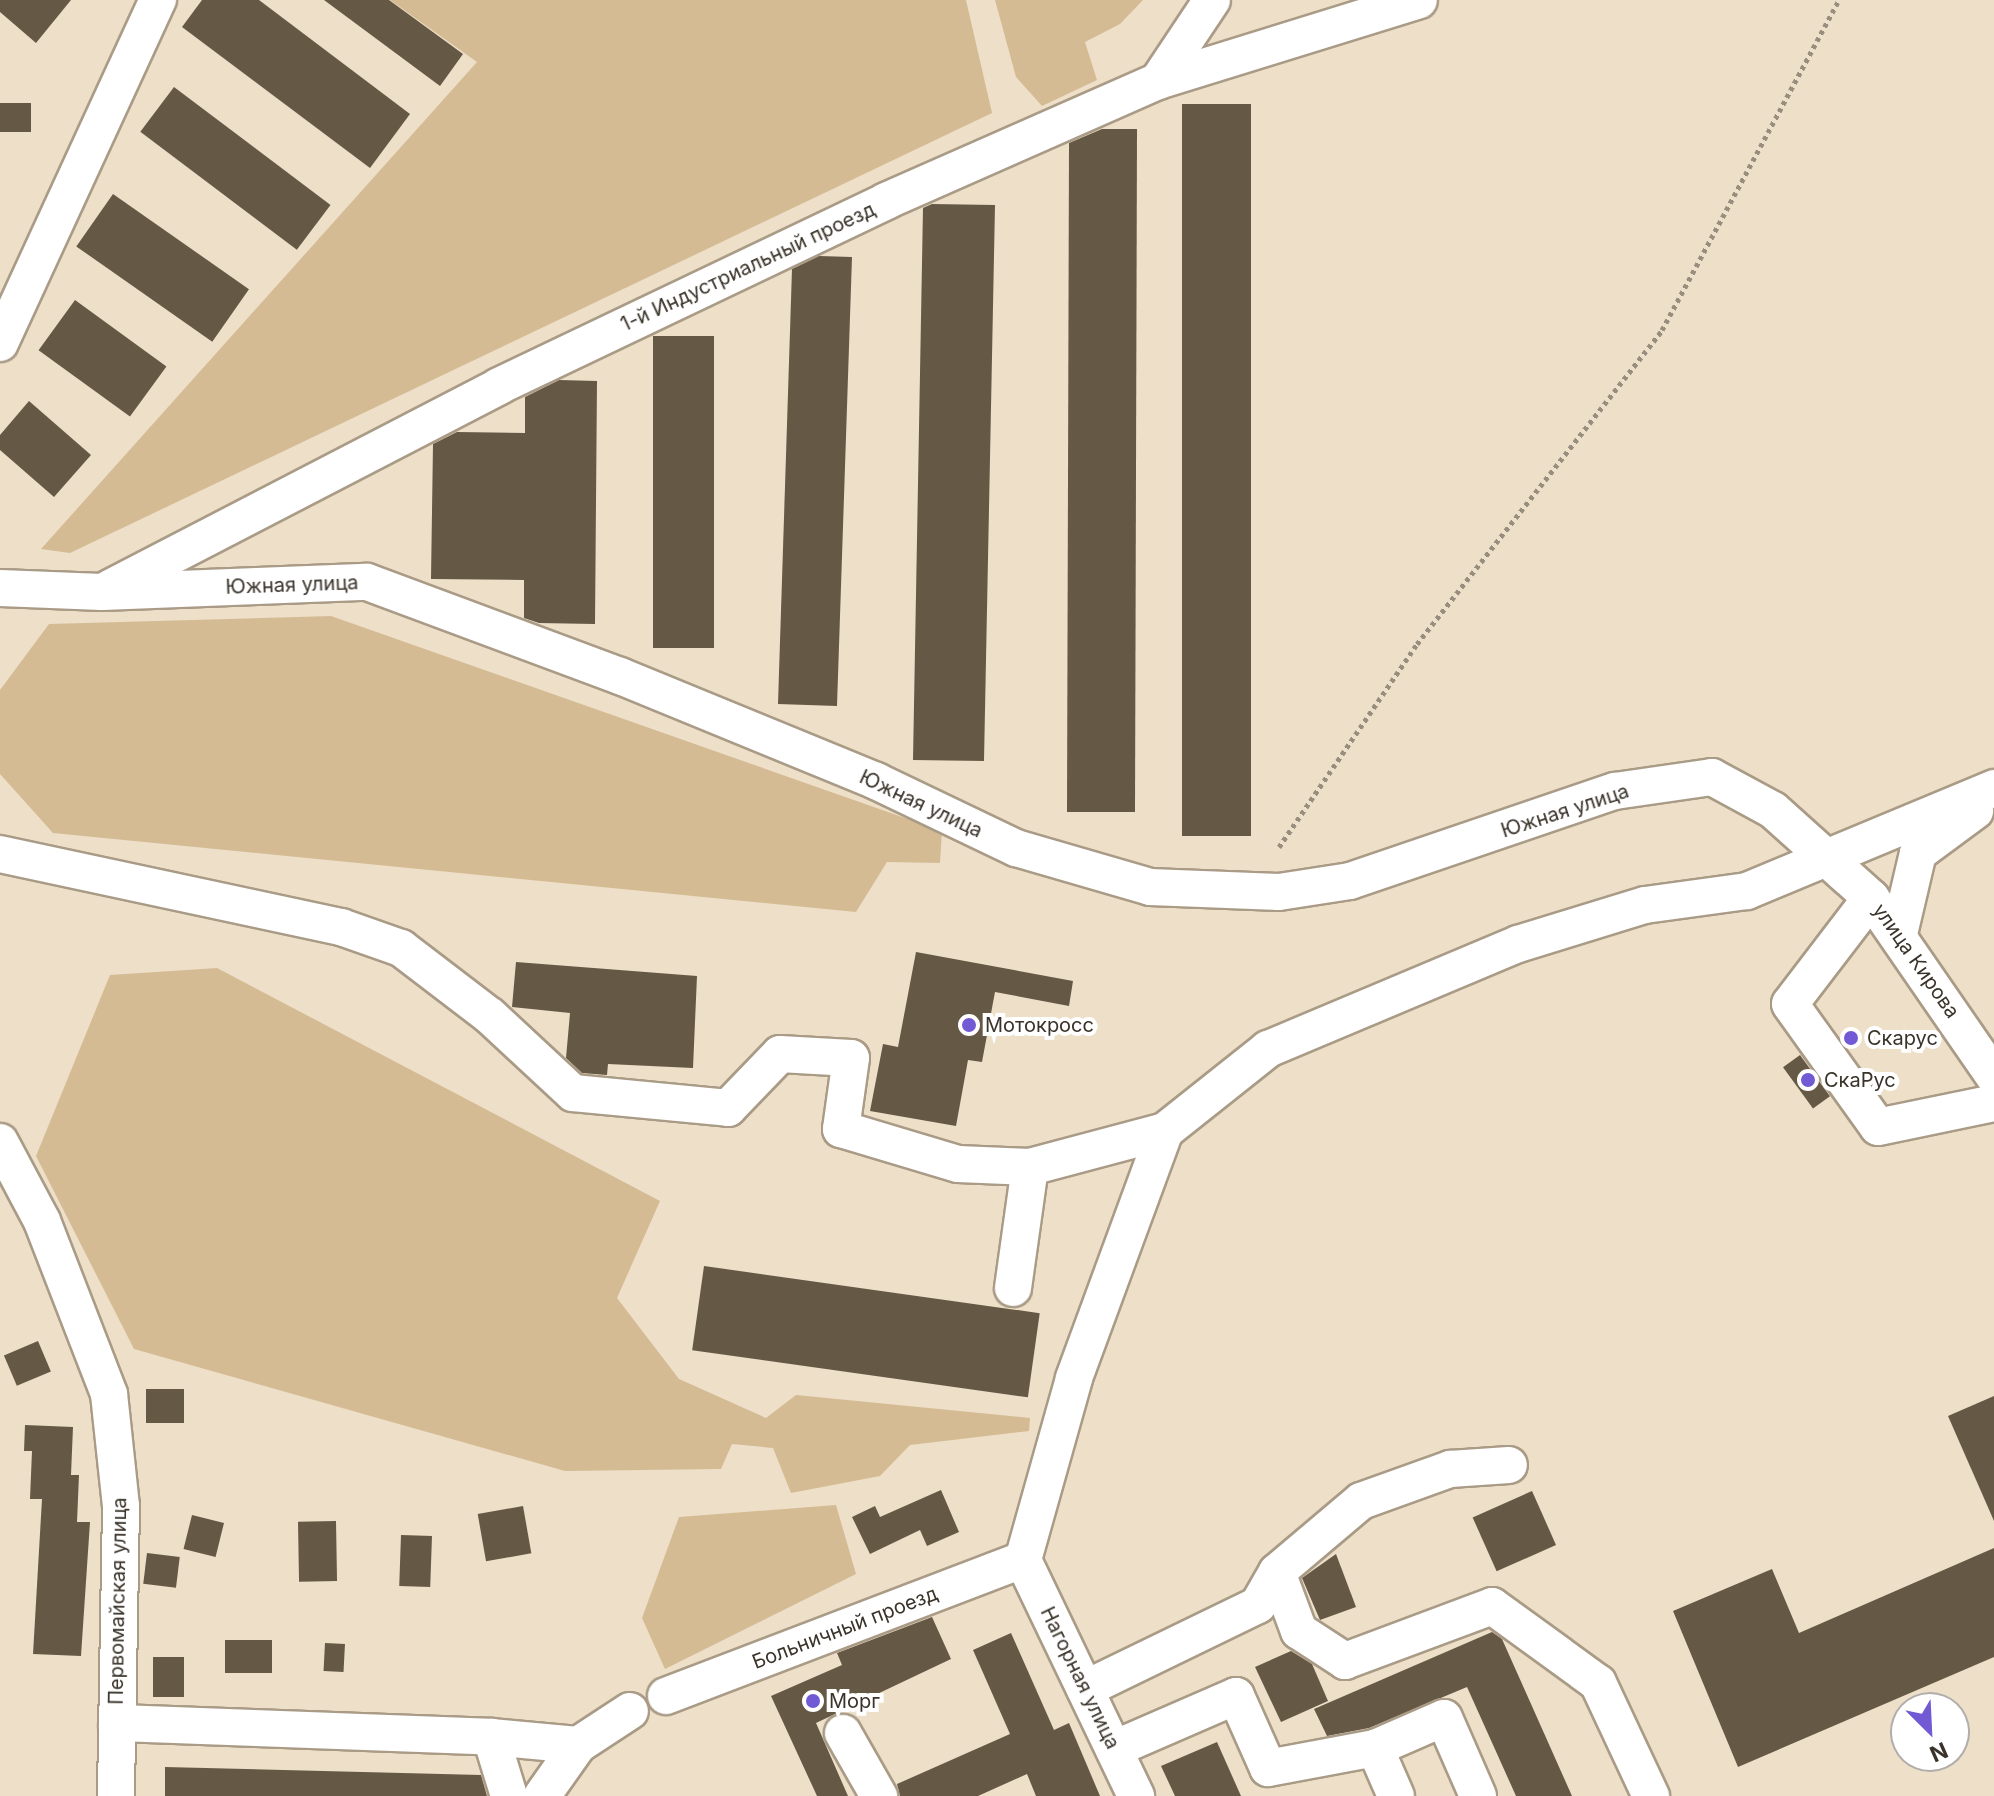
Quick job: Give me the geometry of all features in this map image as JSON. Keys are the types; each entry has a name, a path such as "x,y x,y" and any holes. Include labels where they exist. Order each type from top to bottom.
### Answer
{"street":[{"path":"0,343 158,0"},
{"path":"1158,81 1212,0"},
{"name":"1-й Индустриальный проезд","path":"102,592 616,329 1158,81 1419,0"},
{"name":"Южная улица","path":"0,588 102,592 367,582 635,682 876,781 1016,848 1150,887 1279,892 1350,881 1615,791 1712,777 1773,810 1825,858"},
{"path":"0,854 341,927 401,948 490,1016 573,1093 728,1108 780,1054 851,1058 841,1129 958,1164 1030,1167 1165,1131 1268,1049 1518,944 1645,905 1747,891 1994,788"},
{"path":"1899,934 1918,853 1994,797"},
{"name":"улица Кирова","path":"1825,858 1871,898 1899,934 1994,1076"},
{"path":"1871,898 1790,1004 1878,1127 1994,1103"},
{"path":"1023,1560 1074,1378 1165,1131"},
{"name":"Первомайская улица","path":"0,1142 42,1221 109,1394 121,1506 116,1796"},
{"path":"1013,1288 1030,1167"},
{"path":"1085,1689 1258,1605 1277,1572 1361,1501 1450,1469 1509,1465"},
{"name":"Нагорная улица","path":"1023,1560 1136,1796"},
{"name":"Больничный проезд","path":"666,1696 1023,1560"},
{"path":"1277,1572 1299,1631 1345,1661 1492,1606 1598,1683 1651,1796"},
{"path":"1114,1749 1236,1696 1268,1768 1375,1748 1444,1718 1478,1796"},
{"path":"542,1796 578,1745 630,1711"},
{"path":"117,1723 491,1737 578,1745"},
{"path":"843,1733 879,1796"},
{"path":"491,1737 509,1796"},
{"path":"1375,1748 1396,1796"}],"path":[{"path":"1279,847 1417,644 1662,330 1839,0"}],"shaded area":[{"path":"390,0 966,0 992,113 70,553 41,549 477,62"},
{"path":"995,0 1143,0 1120,24 1085,42 1097,80 1042,106 1016,77"},
{"path":"331,616 942,831 940,863 887,862 856,912 53,833 0,774 0,690 49,624"},
{"path":"217,968 660,1201 617,1298 679,1379 766,1418 796,1395 1030,1418 1029,1431 910,1445 880,1476 791,1493 773,1448 732,1444 721,1469 565,1471 134,1349 36,1156 110,975"},
{"path":"836,1505 856,1574 665,1669 642,1618 679,1517"}],"building":[{"path":"0,0 71,0 36,43 0,12"},
{"path":"202,0 259,0 410,114 370,168 182,27"},
{"path":"324,0 389,0 463,54 440,86"},
{"path":"174,87 331,205 297,250 140,132"},
{"path":"0,103 31,103 31,132 0,132"},
{"path":"1182,104 1251,104 1251,836 1182,836"},
{"path":"1102,129 1137,129 1135,812 1067,812 1069,143"},
{"path":"113,194 249,289 212,342 76,246"},
{"path":"932,204 995,205 984,761 913,760 923,208"},
{"path":"819,256 852,257 837,706 778,704 792,269"},
{"path":"75,300 166,366 130,417 39,350"},
{"path":"653,336 714,336 714,648 653,648"},
{"path":"559,380 597,381 595,624 539,623 524,618 524,580 431,579 433,444 457,432 525,433 525,397"},
{"path":"29,401 91,455 54,497 0,450 0,435"},
{"path":"916,952 1073,981 1069,1006 995,992 982,1062 968,1060 956,1126 870,1111 883,1044 898,1047"},
{"path":"516,962 697,976 693,1068 608,1064 607,1075 582,1073 566,1058 570,1013 512,1007"},
{"name":"СкаРус","path":"1800,1055 1830,1096 1813,1109 1783,1067"},
{"path":"704,1266 1040,1313 1028,1397 692,1350"},
{"path":"38,1341 51,1371 17,1386 4,1355"},
{"path":"146,1389 184,1389 184,1423 146,1423"},
{"path":"1994,1396 1994,1521 1948,1416"},
{"path":"25,1425 73,1427 71,1475 79,1475 77,1522 90,1522 81,1656 33,1654 42,1499 30,1499 32,1451 24,1451"},
{"path":"941,1490 959,1532 927,1546 920,1530 870,1554 852,1517 875,1506 880,1517"},
{"path":"1532,1491 1556,1545 1497,1571 1473,1517"},
{"path":"523,1506 531,1553 486,1561 478,1514"},
{"path":"192,1515 224,1523 216,1557 184,1549"},
{"path":"336,1521 337,1581 299,1582 298,1522"},
{"path":"401,1535 432,1536 430,1587 399,1586"},
{"path":"1994,1548 1994,1657 1913,1692 1890,1692 1890,1702 1738,1767 1673,1611 1772,1569 1799,1633"},
{"path":"147,1553 180,1557 176,1588 143,1584"},
{"path":"1336,1554 1356,1607 1320,1620 1302,1578"},
{"path":"932,1617 951,1659 816,1723 848,1796 817,1796 771,1696 842,1665 837,1653"},
{"path":"1492,1632 1502,1639 1572,1796 1516,1796 1467,1687 1369,1728 1327,1736 1314,1709"},
{"path":"1011,1633 1054,1730 1069,1723 1100,1796 1036,1796 1027,1774 978,1796 900,1796 897,1784 1010,1734 973,1650"},
{"path":"225,1640 272,1640 272,1673 225,1673"},
{"path":"325,1643 345,1644 344,1672 324,1671"},
{"path":"1291,1651 1312,1664 1328,1701 1281,1722 1255,1667"},
{"path":"153,1657 184,1657 184,1697 153,1697"},
{"path":"1217,1742 1241,1796 1175,1796 1161,1766"},
{"path":"165,1767 481,1775 487,1796 165,1796"}],"place":[{"name":"Мотокросс","path":"969,1025"},
{"name":"Скарус","path":"1851,1038"},
{"name":"СкаРус","path":"1808,1080"},
{"name":"Морг","path":"813,1701"}]}
